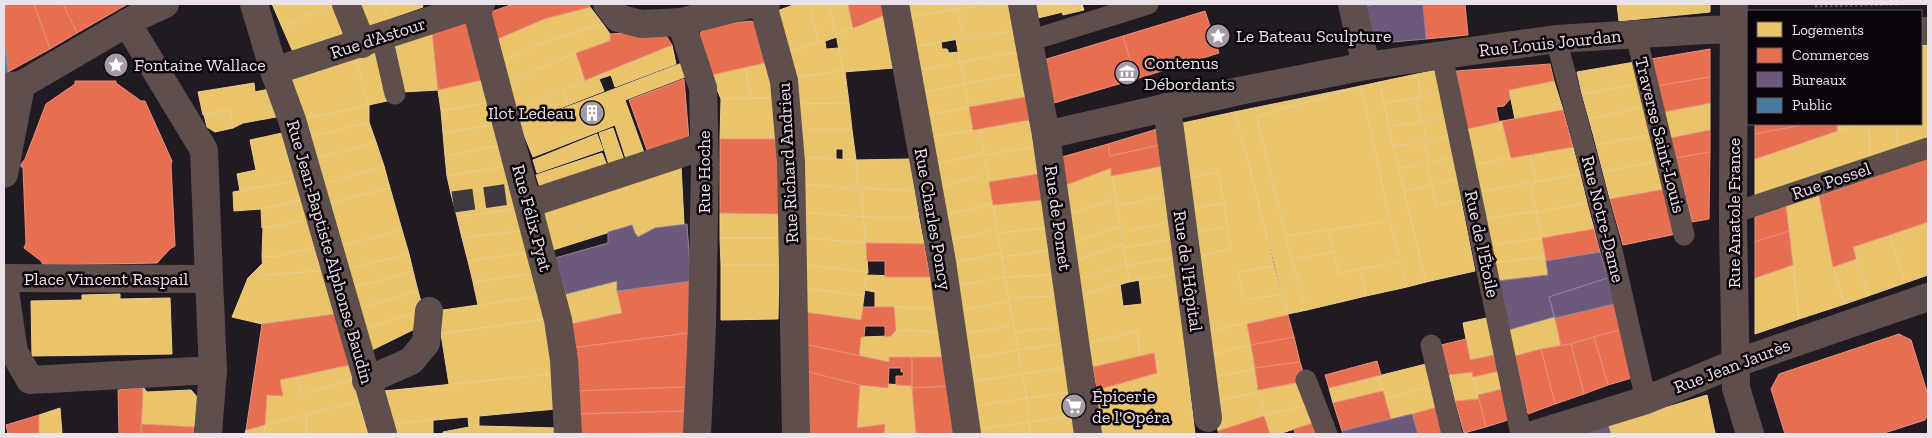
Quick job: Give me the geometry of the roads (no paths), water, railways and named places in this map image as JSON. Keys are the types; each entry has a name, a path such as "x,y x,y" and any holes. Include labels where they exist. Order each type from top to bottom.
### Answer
{"street":[{"path":"4,174 12,86 133,14 165,4"},
{"name":"Rue Jean-Baptiste Alphonse Baudin","path":"254,4 274,71 292,120 366,381 383,434"},
{"path":"346,4 372,40 395,94"},
{"name":"Rue d'Astour","path":"274,71 478,4"},
{"name":"Rue Félix Pyat","path":"478,4 558,320 564,360 568,434"},
{"path":"608,4 618,18 641,24 681,22 758,4"},
{"name":"Rue Richard Andrieu","path":"758,4 784,81 791,172 796,434"},
{"name":"Rue Charles Poncy","path":"895,4 942,262 967,434"},
{"name":"Rue de Pomet","path":"1022,4 1046,135 1088,434"},
{"path":"1030,41 1148,4"},
{"path":"1352,4 1366,66"},
{"name":"Place Vincent Raspail","path":"133,14 204,150 214,370 208,434"},
{"name":"Rue Louis Jourdan","path":"1046,135 1239,90 1366,66 1556,39 1636,35 1739,21"},
{"name":"Rue Anatole France","path":"1739,21 1734,213 1736,388 1750,434"},
{"name":"Rue Hoche","path":"681,22 702,88 704,146 702,326 697,434"},
{"name":"Traverse Saint-Louis","path":"1636,35 1684,235"},
{"name":"Rue Notre-Dame","path":"1556,39 1613,255 1646,400"},
{"name":"Rue de l'Étoile","path":"1442,55 1522,434"},
{"name":"Rue de l'Hôpital","path":"1167,107 1209,426"},
{"path":"528,204 704,146"},
{"name":"Rue Possel","path":"1734,213 1928,148"},
{"name":"Place Vincent Raspail","path":"4,278 209,279"},
{"name":"Place Vincent Raspail","path":"4,284 14,352 30,380 214,370"},
{"name":"Rue Jean Jaurès","path":"1536,434 1646,400 1736,363 1928,297"},
{"path":"366,381 411,361 426,343 430,312"},
{"path":"1431,345 1452,434"},
{"path":"1306,380 1327,434"}],"tunnel":[{"path":"453,202 525,192"}],"place":[{"name":"Le Bateau Sculpture","path":"1218,36"},
{"name":"Fontaine Wallace","path":"116,65"},
{"name":"Contenus Débordants","path":"1127,73"},
{"name":"Ilot Ledeau","path":"592,113"},
{"name":"Épicerie de l'Opéra","path":"1074,406"}]}
